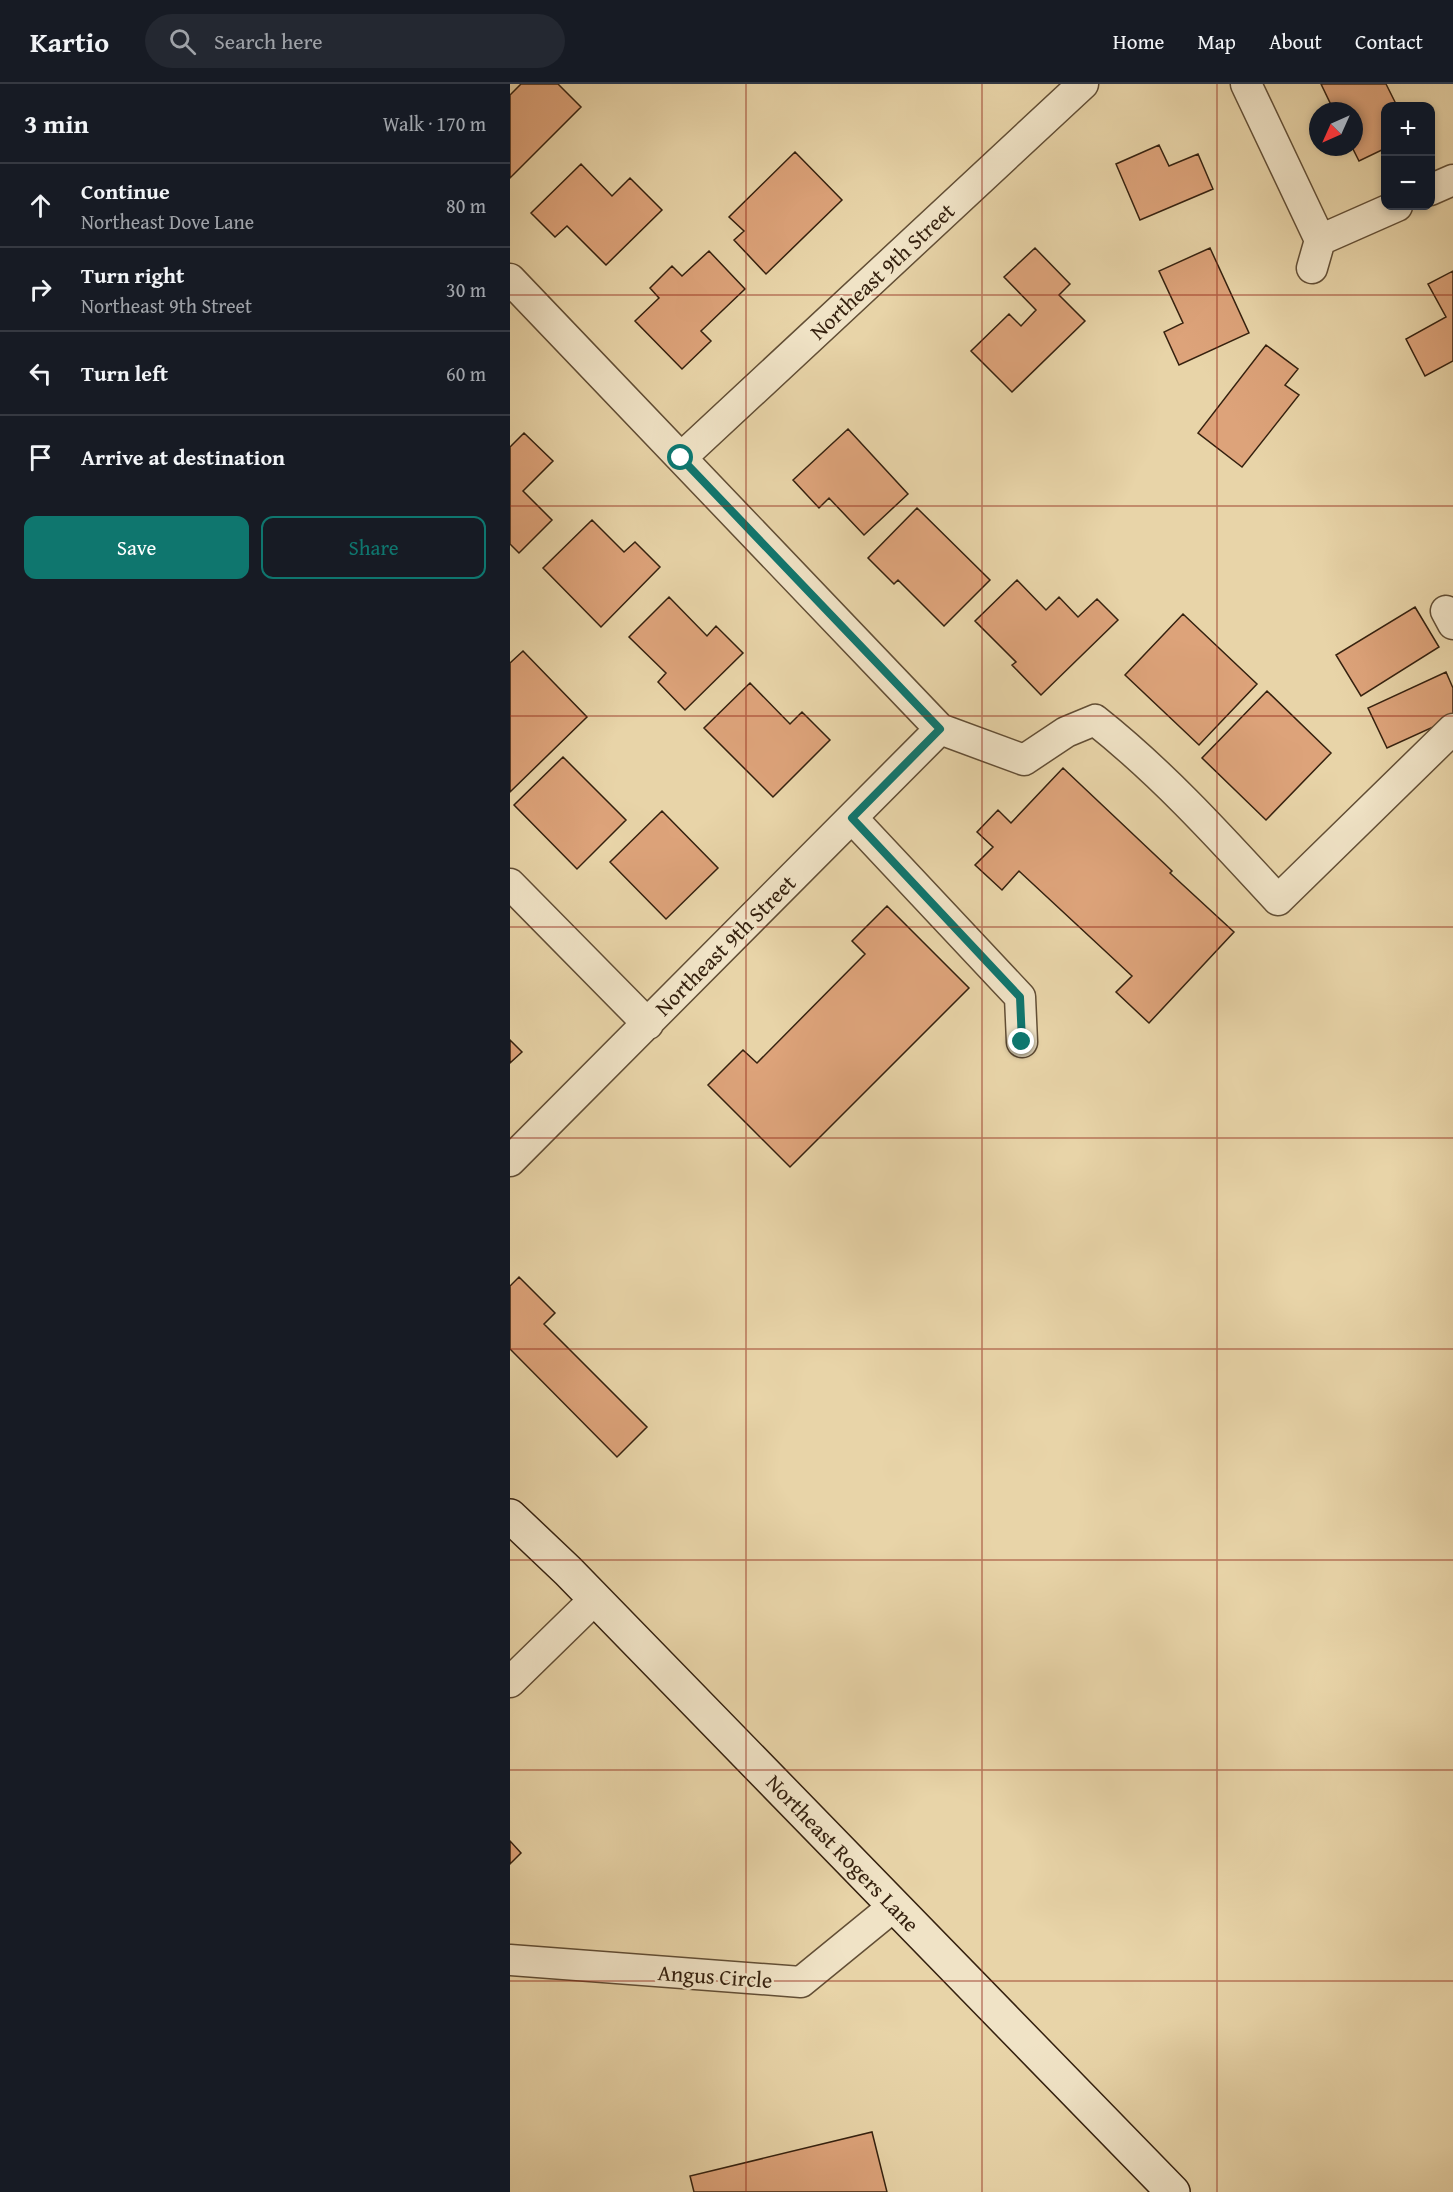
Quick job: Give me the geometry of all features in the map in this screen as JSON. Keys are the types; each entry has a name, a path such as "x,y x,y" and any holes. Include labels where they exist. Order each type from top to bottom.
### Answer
{"main road":[{"name":"Northeast Rogers Lane","path":"510,1515 595,1599 1173,2192"}],"street":[{"name":"Northeast 9th Street","path":"681,458 1083,84"},
{"path":"1246,84 1320,240 1312,268"},
{"path":"1435,188 1453,180"},
{"path":"1320,240 1388,210"},
{"path":"510,279 940,729 1024,760 1066,732 1095,720 1127,746 1222,839 1278,900 1453,729"},
{"name":"Northeast 9th Street","path":"510,1161 940,729"},
{"path":"852,818 1020,997 1022,1042"},
{"path":"510,884 648,1024"},
{"path":"510,1682 595,1599"},
{"name":"Angus Circle","path":"510,1960 801,1982 894,1906"}],"building":[{"path":"521,84 558,84 581,107 510,178 510,95"},
{"path":"1321,84 1386,84 1395,102 1381,102 1381,150 1359,161 1356,156 1363,156 1363,102 1330,102"},
{"path":"1159,145 1169,166 1198,154 1213,189 1140,220 1116,164"},
{"path":"795,152 842,200 766,274 734,240 744,231 729,217"},
{"path":"581,164 612,196 630,178 662,210 606,265 567,226 555,237 531,213"},
{"path":"1035,248 1070,284 1059,295 1085,321 1012,392 971,351 1009,314 1021,326 1036,310 1004,277"},
{"path":"1210,248 1249,333 1179,365 1164,332 1183,323 1159,271"},
{"path":"709,251 745,289 701,331 711,341 682,369 635,321 659,298 650,288 672,266 682,276"},
{"path":"1453,271 1453,361 1425,376 1406,339 1446,317 1428,284"},
{"path":"1266,345 1298,369 1285,385 1299,395 1242,467 1198,433"},
{"path":"848,429 908,494 864,535 829,498 819,508 793,480"},
{"path":"524,433 553,461 523,491 552,520 519,553 510,544 510,447"},
{"path":"917,508 990,580 944,626 898,580 894,584 868,558"},
{"path":"592,520 624,552 635,542 660,567 601,627 543,568"},
{"path":"1017,580 1046,610 1059,597 1078,617 1097,599 1118,620 1041,695 1012,665 1016,662 975,621"},
{"path":"669,597 707,636 716,626 743,653 685,710 658,682 666,673 629,637"},
{"path":"1415,607 1439,647 1361,696 1336,655"},
{"path":"1183,614 1257,684 1199,745 1125,675"},
{"path":"523,651 587,717 510,792 510,663"},
{"path":"1446,672 1453,688 1453,718 1387,748 1368,708"},
{"path":"750,683 790,724 802,712 830,740 773,797 704,728"},
{"path":"1267,691 1331,753 1266,820 1202,758"},
{"path":"563,757 626,820 577,869 514,805"},
{"path":"1063,768 1234,932 1149,1023 1116,992 1132,976 1019,871 1002,890 975,865 993,847 977,832 998,810 1011,823"},
{"path":"662,811 718,868 666,919 610,862"},
{"path":"887,906 969,988 790,1167 708,1085 743,1050 757,1063 865,954 852,941"},
{"path":"510,1040 522,1052 510,1063"},
{"path":"519,1277 555,1313 544,1324 647,1427 617,1457 510,1349 510,1286"},
{"path":"510,1841 521,1853 510,1864"},
{"path":"872,2132 887,2192 694,2192 690,2176"}],"route":[{"path":"681,458 940,729 852,818 1020,997 1022,1042"}]}
